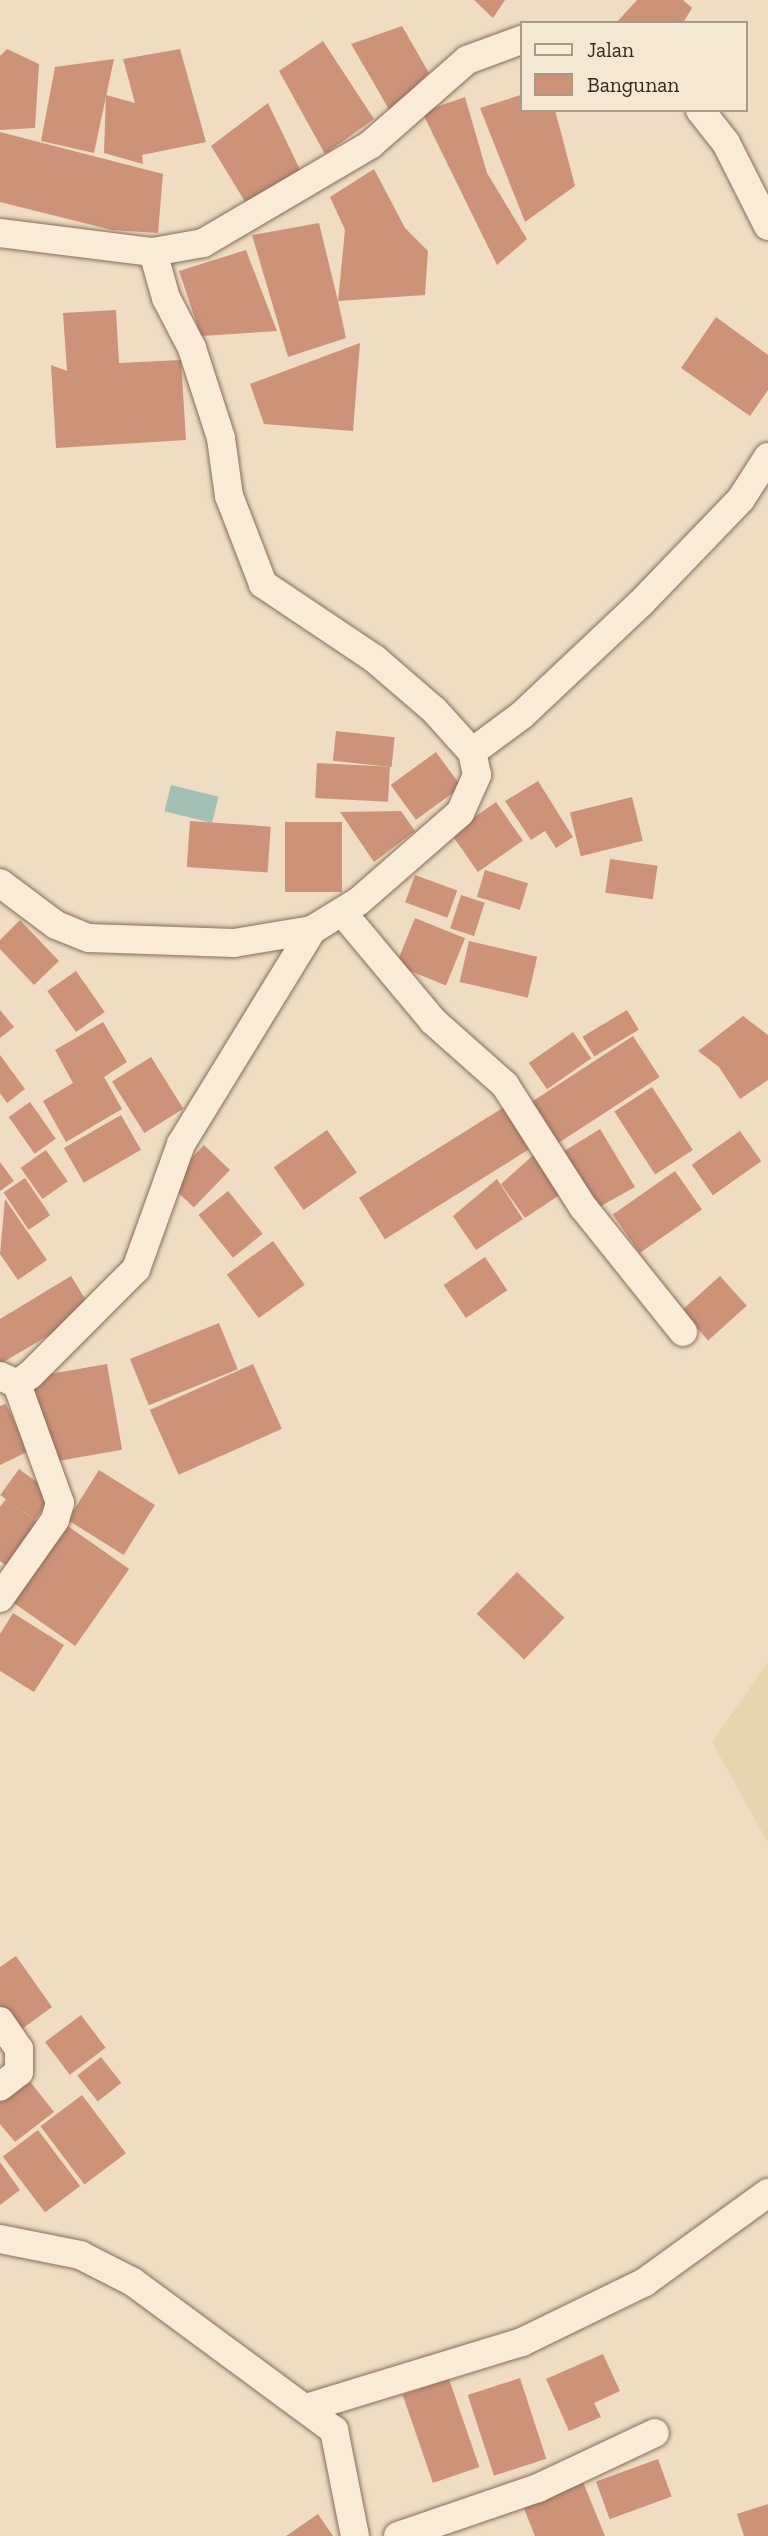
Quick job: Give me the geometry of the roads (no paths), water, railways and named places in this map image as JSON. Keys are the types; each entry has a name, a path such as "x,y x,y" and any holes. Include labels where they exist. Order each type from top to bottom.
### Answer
{"street":[{"path":"0,233 153,251 202,243 239,226 370,145 467,60 520,40"},
{"path":"702,112 726,143 768,226"},
{"path":"0,883 55,925 89,938 234,943 312,930 342,912 460,813 475,787 472,751 375,659 263,584 229,496 221,438 192,348 166,298 153,251"},
{"path":"472,751 522,715 641,603 741,499 768,457"},
{"path":"342,912 433,1021 505,1086 583,1207 683,1332"},
{"path":"0,1598 55,1520 60,1503 9,1380 90,1320 143,1258 181,1144 312,930"},
{"path":"0,2021 19,2049 19,2072 0,2087"},
{"path":"306,2408 522,2342 645,2282 768,2193"},
{"path":"0,2238 52,2247 109,2268 306,2408 340,2442 355,2536"},
{"path":"398,2536 538,2488 655,2433"}]}
